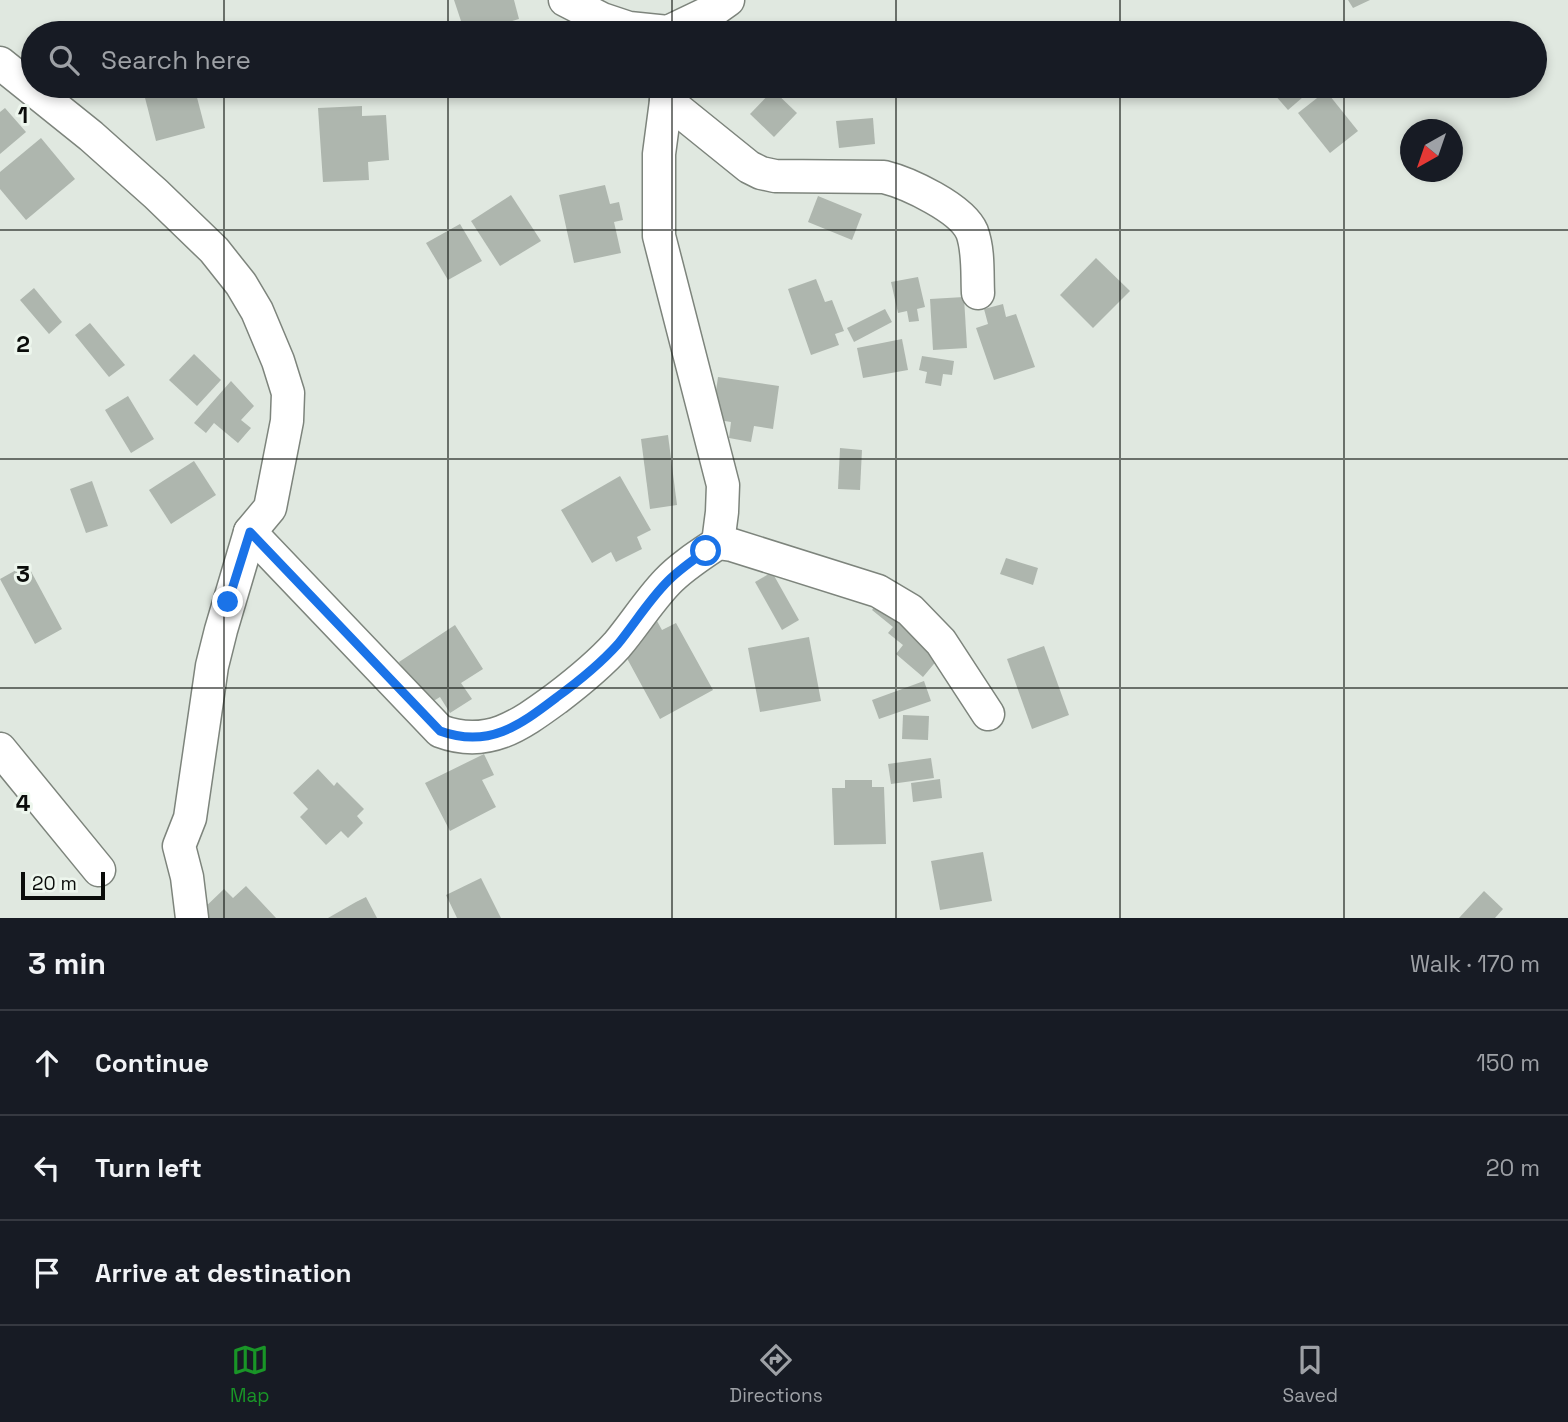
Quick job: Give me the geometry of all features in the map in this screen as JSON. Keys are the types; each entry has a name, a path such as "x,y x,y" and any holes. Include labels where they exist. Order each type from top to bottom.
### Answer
{"street":[{"path":"565,0 607,21"},
{"path":"692,21 728,0"},
{"path":"0,63 21,80"},
{"path":"44,98 91,136 214,250 241,284 257,311 278,360 288,393 287,421 270,508 250,532 212,666 190,818 179,846 187,877 192,918"},
{"path":"250,532 440,731 458,738 505,732 520,725 572,687 617,644 667,582 718,543 723,485 659,236 659,154 666,98"},
{"path":"673,98 749,167 761,173 775,176 884,177 900,181 954,211 966,222 971,232 975,248 978,293"},
{"path":"718,543 732,545 878,591 910,610 942,642 988,714"},
{"path":"0,749 99,870"}],"building":[{"path":"454,0 514,0 519,19 512,21 461,21"},
{"path":"1348,0 1370,0 1353,8"},
{"path":"145,98 197,98 205,128 156,141"},
{"path":"765,98 781,98 797,113 774,137 750,114"},
{"path":"1278,98 1302,98 1288,110"},
{"path":"1317,98 1332,98 1358,131 1330,153 1298,113"},
{"path":"362,106 362,116 386,115 389,160 368,162 369,180 323,182 318,108"},
{"path":"5,108 26,132 0,154 0,112"},
{"path":"873,118 875,144 839,148 836,121"},
{"path":"41,138 75,179 26,220 0,189 0,172"},
{"path":"605,185 610,204 619,202 623,220 614,222 621,253 574,263 559,195"},
{"path":"511,195 541,241 500,266 471,221"},
{"path":"818,196 862,214 852,240 808,222"},
{"path":"460,224 482,261 448,280 426,243"},
{"path":"1096,258 1130,291 1093,328 1060,295"},
{"path":"918,277 925,307 917,309 919,321 909,322 907,311 898,313 891,282"},
{"path":"816,279 825,302 832,300 844,331 835,334 839,345 811,355 788,289"},
{"path":"34,288 62,322 49,334 20,300"},
{"path":"964,297 967,348 933,350 930,299"},
{"path":"1003,304 1006,317 1016,314 1035,367 994,380 976,328 988,324 984,309"},
{"path":"885,309 892,322 854,342 847,328"},
{"path":"90,323 125,365 109,377 75,335"},
{"path":"902,339 908,370 863,378 857,348"},
{"path":"194,354 221,380 197,406 169,380"},
{"path":"922,356 954,361 952,375 943,374 941,386 925,383 927,372 919,370"},
{"path":"718,377 779,386 773,429 754,426 751,442 729,438 731,422 712,419"},
{"path":"231,381 254,406 241,420 251,428 238,443 214,423 206,433 194,423"},
{"path":"128,396 154,439 131,453 105,410"},
{"path":"668,435 677,505 650,509 641,439"},
{"path":"840,448 862,450 860,490 838,489"},
{"path":"194,461 216,495 171,524 149,490"},
{"path":"620,476 651,530 637,537 642,549 616,562 611,552 592,563 561,510"},
{"path":"92,481 108,526 86,533 70,489"},
{"path":"1006,558 1038,568 1033,585 1000,574"},
{"path":"27,564 62,629 35,644 0,579"},
{"path":"772,572 799,620 782,630 755,582"},
{"path":"883,596 943,653 923,677 896,654 903,645 888,633 893,627 872,610"},
{"path":"657,621 662,630 676,623 713,690 660,719 623,651 641,642 636,632"},
{"path":"455,625 483,669 461,683 472,699 450,713 440,697 427,705 399,662"},
{"path":"809,637 821,701 760,712 748,648"},
{"path":"1044,646 1069,715 1032,729 1007,659"},
{"path":"924,681 931,701 879,719 872,700"},
{"path":"903,715 929,716 928,740 902,739"},
{"path":"484,754 494,775 482,780 496,807 450,831 425,783"},
{"path":"931,758 934,778 891,784 888,764"},
{"path":"318,769 334,786 337,782 364,809 357,816 363,823 348,838 341,831 326,845 300,817 308,809 293,793"},
{"path":"940,779 942,798 913,802 911,783"},
{"path":"845,780 872,780 872,787 884,787 886,844 834,845 832,788 845,788"},
{"path":"983,852 992,901 940,910 931,861"},
{"path":"481,878 501,918 457,918 446,895"},
{"path":"246,886 276,918 208,918 201,911 224,889 233,898"},
{"path":"1484,891 1503,909 1495,918 1459,918"},
{"path":"366,897 377,918 328,918 356,902"}],"route":[{"path":"228,602 250,532 440,731 458,738 482,737 505,732 520,725 587,675 617,644 667,582 706,551"}]}
